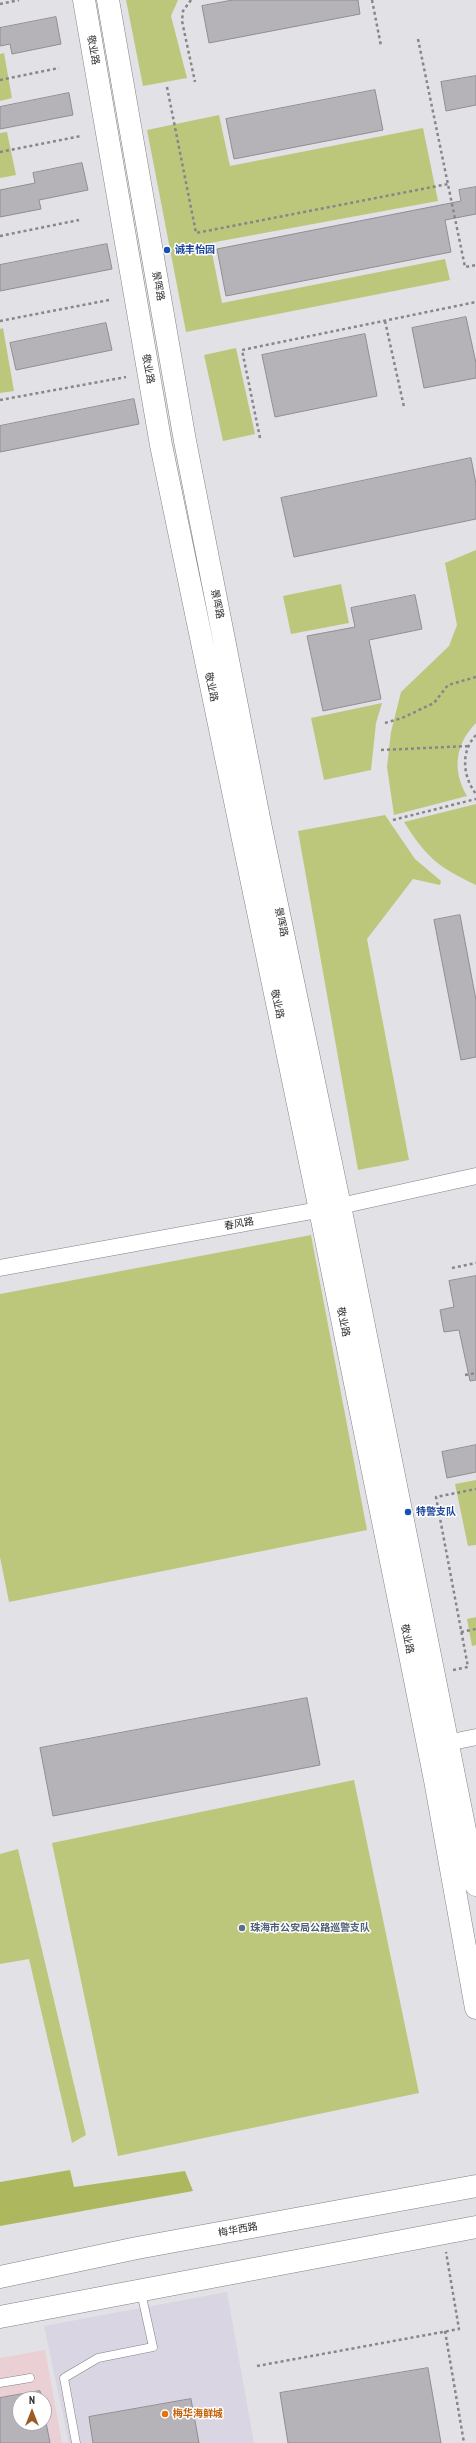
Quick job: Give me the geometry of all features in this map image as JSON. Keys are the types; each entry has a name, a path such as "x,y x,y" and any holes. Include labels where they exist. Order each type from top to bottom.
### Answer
{"main road":[{"name":"敬业路","path":"84,0 161,446 433,1674 476,1885"},
{"name":"景晖路","path":"108,0 185,441 259,820 330,1208"},
{"name":"敬业路","path":"330,1208 476,2008"},
{"name":"梅华西路","path":"0,2277 137,2248 476,2186"},
{"path":"0,2317 476,2228"}],"street":[{"name":"春风路","path":"0,1268 330,1208 476,1176"},
{"path":"447,1743 476,1737"}],"lane":[{"path":"76,2443 64,2378 98,2358 153,2348 141,2291"},
{"path":"0,2383 30,2378"}],"path":[{"path":"0,4 19,0"},
{"path":"191,0 183,11 182,20 195,82"},
{"path":"372,0 381,46"},
{"path":"418,39 465,267 476,265"},
{"path":"0,80 59,68"},
{"path":"167,87 196,233 448,184"},
{"path":"0,152 80,136"},
{"path":"0,236 79,220"},
{"path":"0,321 109,300"},
{"path":"260,438 242,350 476,302"},
{"path":"385,321 404,407"},
{"path":"0,400 126,377"},
{"path":"386,723 402,718 434,702 448,685 476,677"},
{"path":"476,735 466,754 465,770 469,785 476,794"},
{"path":"381,750 469,746"},
{"path":"393,820 476,799"},
{"path":"452,1268 476,1263"},
{"path":"464,1375 476,1373"},
{"path":"433,1674 468,1667 436,1497 476,1489"},
{"path":"461,1632 476,1629"},
{"path":"257,2366 459,2329 443,2234"},
{"path":"445,2332 464,2443"}],"shaded area":[{"path":"227,2292 254,2443 69,2443 44,2326"},
{"path":"45,2350 62,2443 0,2443 0,2358"}],"green space":[{"path":"126,0 178,0 171,16 187,78 143,86"},
{"path":"4,53 12,98 0,101 0,54"},
{"path":"219,115 230,166 423,128 438,201 210,243 222,303 445,259 450,280 186,332 147,130"},
{"path":"7,132 16,175 0,178 0,133"},
{"path":"3,328 14,391 0,393 0,329"},
{"path":"236,348 255,434 223,441 204,355"},
{"path":"476,550 476,723 464,740 458,758 459,777 467,796 394,815 387,767 391,732 401,692 449,646 457,625 445,563"},
{"path":"341,584 349,623 291,634 283,596"},
{"path":"382,703 376,723 371,770 324,780 311,718"},
{"path":"476,804 476,885 442,866 426,853 404,822"},
{"path":"385,815 415,859 441,881 440,885 413,879 367,939 409,1160 358,1170 298,831"},
{"path":"311,1235 367,1530 9,1602 0,1557 0,1294"},
{"path":"476,1480 476,1545 468,1546 455,1484"},
{"path":"476,1617 476,1645 472,1646 467,1619"},
{"path":"354,1780 419,2093 118,2156 52,1843"},
{"path":"18,1849 86,2135 72,2143 29,1959 0,1964 0,1854"},
{"path":"70,2170 74,2187 185,2171 193,2191 0,2226 0,2182"}],"building":[{"path":"233,0 358,0 360,14 209,43 202,6"},
{"path":"56,17 61,44 12,54 10,44 0,46 0,28"},
{"path":"476,76 476,105 446,111 441,82"},
{"path":"375,90 383,130 234,159 226,119"},
{"path":"69,93 73,115 0,129 0,107"},
{"path":"82,163 88,190 39,200 41,209 0,217 0,190 35,183 33,173"},
{"path":"476,187 476,214 445,220 451,252 226,296 217,249 461,201 459,190"},
{"path":"107,244 112,269 0,291 0,265"},
{"path":"466,317 476,363 476,378 424,388 412,328"},
{"path":"106,323 112,350 16,370 10,343"},
{"path":"365,334 377,396 275,417 262,355"},
{"path":"134,399 139,424 0,452 0,426"},
{"path":"471,458 476,484 476,519 294,557 281,498"},
{"path":"415,595 422,629 369,640 381,699 323,711 307,636 355,627 351,608"},
{"path":"460,915 476,1000 476,1057 461,1060 434,920"},
{"path":"476,1276 476,1380 470,1381 459,1330 444,1332 440,1310 454,1307 449,1281"},
{"path":"476,1445 476,1472 447,1478 442,1452"},
{"path":"307,1698 320,1765 53,1816 40,1748"},
{"path":"428,2368 441,2443 288,2443 280,2393"},
{"path":"12,2396 12,2431 48,2431 50,2443 0,2443 0,2398"},
{"path":"191,2399 199,2443 93,2443 89,2417"}],"place":[{"name":"诚丰怡园","path":"167,250"},
{"name":"特警支队","path":"408,1512"},
{"name":"珠海市公安局公路巡警支队","path":"242,1928"},
{"name":"梅华海鲜城","path":"165,2414"}]}
